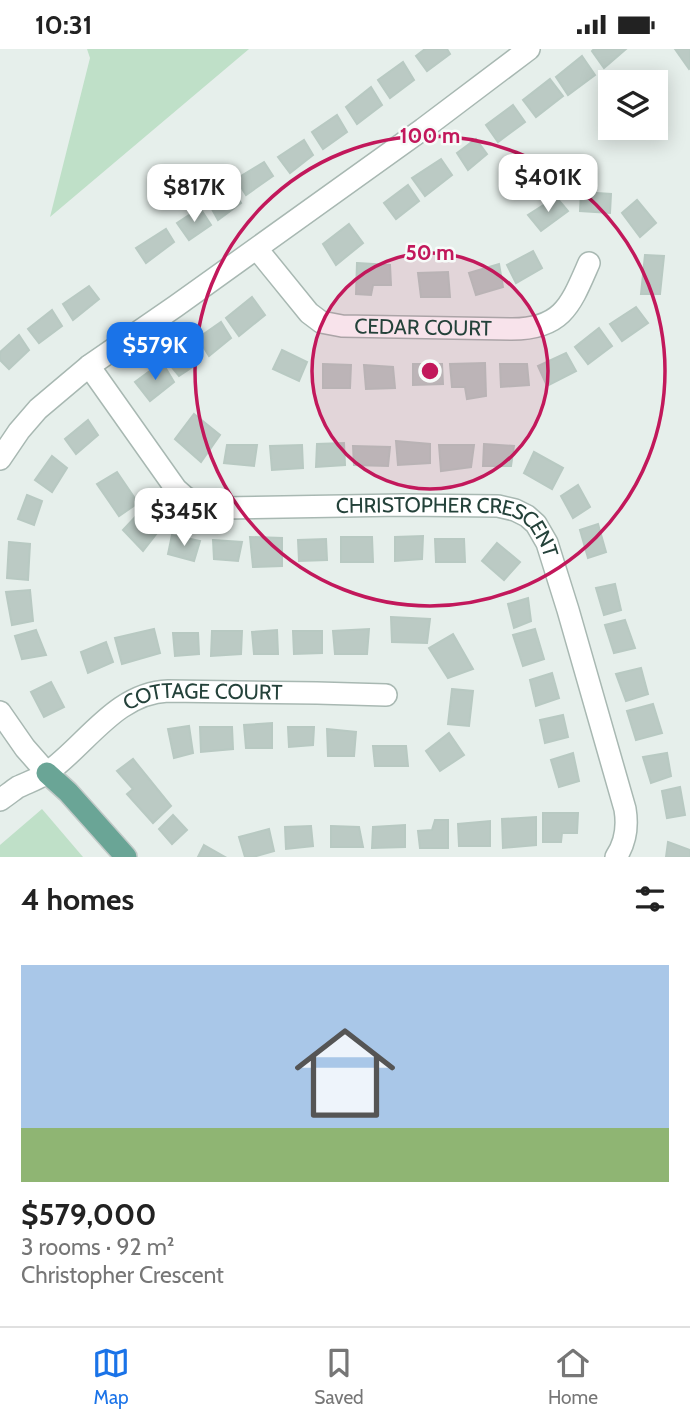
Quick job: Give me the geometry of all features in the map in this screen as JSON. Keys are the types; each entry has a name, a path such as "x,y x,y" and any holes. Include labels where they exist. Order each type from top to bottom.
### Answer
{"main road":[{"path":"47,773 68,792 125,857"}],"street":[{"path":"0,459 38,409 89,366 257,249 529,49"},
{"name":"CEDAR COURT","path":"257,249 309,313 321,322 342,326 512,330 535,328 548,322 572,302 589,263"},
{"name":"CHRISTOPHER CRESCENT","path":"89,366 167,479 194,502 222,508 498,506 522,513 532,520 547,543 625,809 625,838 616,857"},
{"name":"COTTAGE COURT","path":"0,800 47,773 109,717 127,703 151,692 317,692 386,695"},
{"path":"0,712 24,748 47,773"}],"green space":[{"path":"87,49 249,49 50,217 90,58"},
{"path":"42,809 83,857 0,857 0,845"}],"building":[{"path":"425,49 447,49 450,54 427,71 416,56"},
{"path":"626,49 604,68 592,51"},
{"path":"675,49 690,49 689,69"},
{"path":"582,56 595,75 568,95 556,77"},
{"path":"403,62 414,80 390,98 378,80"},
{"path":"550,79 563,96 536,117 523,100"},
{"path":"371,87 382,105 357,124 346,107"},
{"path":"513,105 525,122 498,142 486,125"},
{"path":"337,115 347,132 323,149 312,132"},
{"path":"476,139 487,154 468,170 457,153"},
{"path":"304,140 313,155 290,173 278,157"},
{"path":"441,159 452,175 425,196 412,178"},
{"path":"264,162 273,176 246,195 236,179"},
{"path":"229,184 241,203 218,220 208,202"},
{"path":"408,185 419,201 396,219 384,203"},
{"path":"581,192 611,194 610,213 580,211"},
{"path":"556,197 568,211 541,231 528,215"},
{"path":"637,200 656,223 640,237 622,213"},
{"path":"200,208 211,225 189,240 177,223"},
{"path":"349,224 363,243 336,265 323,244"},
{"path":"166,229 174,242 146,263 136,248"},
{"path":"533,251 542,268 516,283 507,265"},
{"path":"645,255 664,256 660,294 641,294"},
{"path":"357,263 390,265 391,285 373,285 371,295 356,294"},
{"path":"499,264 503,287 476,295 469,273"},
{"path":"448,272 450,297 421,297 418,273"},
{"path":"89,286 99,299 73,320 63,304"},
{"path":"252,297 265,315 239,336 226,318"},
{"path":"636,307 648,323 622,341 610,324"},
{"path":"52,310 62,326 39,343 28,329"},
{"path":"221,322 231,338 209,356 198,338"},
{"path":"599,328 612,346 588,364 575,347"},
{"path":"19,335 29,350 9,369 0,360 0,352"},
{"path":"188,342 200,362 179,376 165,359"},
{"path":"282,350 307,362 299,381 273,369"},
{"path":"566,353 576,371 547,386 538,366"},
{"path":"162,362 174,382 150,401 135,382"},
{"path":"485,363 486,396 467,399 465,387 452,387 450,364"},
{"path":"323,364 351,365 350,388 323,388"},
{"path":"413,364 442,364 443,384 413,385"},
{"path":"500,364 527,364 529,385 501,387"},
{"path":"364,365 393,367 395,388 366,389"},
{"path":"194,414 220,435 201,462 175,439"},
{"path":"88,420 98,435 76,454 65,439"},
{"path":"396,441 430,444 430,463 398,465"},
{"path":"344,443 345,465 316,467 317,444"},
{"path":"484,444 514,446 511,466 483,466"},
{"path":"227,445 257,445 254,466 224,463"},
{"path":"302,445 303,468 272,470 270,446"},
{"path":"439,445 474,445 471,467 441,471"},
{"path":"353,446 390,447 388,466 354,465"},
{"path":"534,452 563,468 552,489 524,473"},
{"path":"52,456 67,468 52,492 35,480"},
{"path":"117,472 138,503 119,516 97,484"},
{"path":"578,485 590,507 573,518 561,496"},
{"path":"27,495 42,501 34,525 18,519"},
{"path":"136,516 157,533 143,551 123,530"},
{"path":"598,524 606,552 588,558 580,530"},
{"path":"172,535 200,541 194,561 168,554"},
{"path":"423,536 422,559 395,561 395,537"},
{"path":"250,537 282,538 282,566 253,567"},
{"path":"341,537 372,537 373,562 341,562"},
{"path":"326,539 327,560 299,561 298,540"},
{"path":"435,539 464,539 465,562 436,562"},
{"path":"213,540 242,542 238,561 214,559"},
{"path":"9,542 30,544 28,580 7,578"},
{"path":"497,543 520,562 504,580 482,561"},
{"path":"615,584 621,610 604,615 596,588"},
{"path":"30,590 33,621 12,625 6,592"},
{"path":"528,598 531,621 514,628 508,604"},
{"path":"391,617 430,619 427,643 392,642"},
{"path":"625,620 635,648 614,653 605,625"},
{"path":"154,629 160,653 122,664 115,638"},
{"path":"369,629 367,654 335,654 333,631"},
{"path":"535,629 544,659 523,666 513,635"},
{"path":"36,630 46,655 22,659 15,636"},
{"path":"277,630 278,654 254,654 252,632"},
{"path":"212,631 242,631 241,654 211,656"},
{"path":"293,631 322,631 322,653 294,654"},
{"path":"173,633 198,633 199,654 175,656"},
{"path":"453,634 473,669 448,678 429,648"},
{"path":"106,642 113,662 88,673 81,652"},
{"path":"641,668 648,694 626,701 616,674"},
{"path":"552,673 559,698 536,706 530,680"},
{"path":"51,682 64,707 44,717 31,692"},
{"path":"452,689 473,691 469,726 448,724"},
{"path":"653,704 662,733 636,740 627,711"},
{"path":"563,715 568,737 545,743 540,720"},
{"path":"272,723 272,748 246,748 244,725"},
{"path":"189,726 193,753 174,758 168,729"},
{"path":"200,727 232,727 233,749 201,752"},
{"path":"288,727 314,727 313,745 289,747"},
{"path":"327,729 356,732 354,756 328,756"},
{"path":"449,733 464,755 440,771 426,751"},
{"path":"373,746 406,746 408,766 375,766"},
{"path":"573,753 579,781 559,787 551,760"},
{"path":"667,753 671,776 651,783 643,757"},
{"path":"133,759 171,806 153,823 127,794 133,789 117,771"},
{"path":"680,787 685,815 667,818 662,791"},
{"path":"543,813 578,813 577,833 562,833 561,842 543,842"},
{"path":"173,815 187,830 172,844 159,829"},
{"path":"536,817 536,845 503,848 502,819"},
{"path":"435,820 448,820 448,848 420,848 418,831 432,830"},
{"path":"490,821 490,846 459,846 458,824"},
{"path":"405,825 405,847 372,848 373,827"},
{"path":"311,826 313,846 286,849 285,827"},
{"path":"331,826 359,827 363,847 331,847"},
{"path":"269,829 274,851 245,857 239,837"},
{"path":"668,842 690,850 690,857 666,857"},
{"path":"204,845 225,857 198,857"}]}
